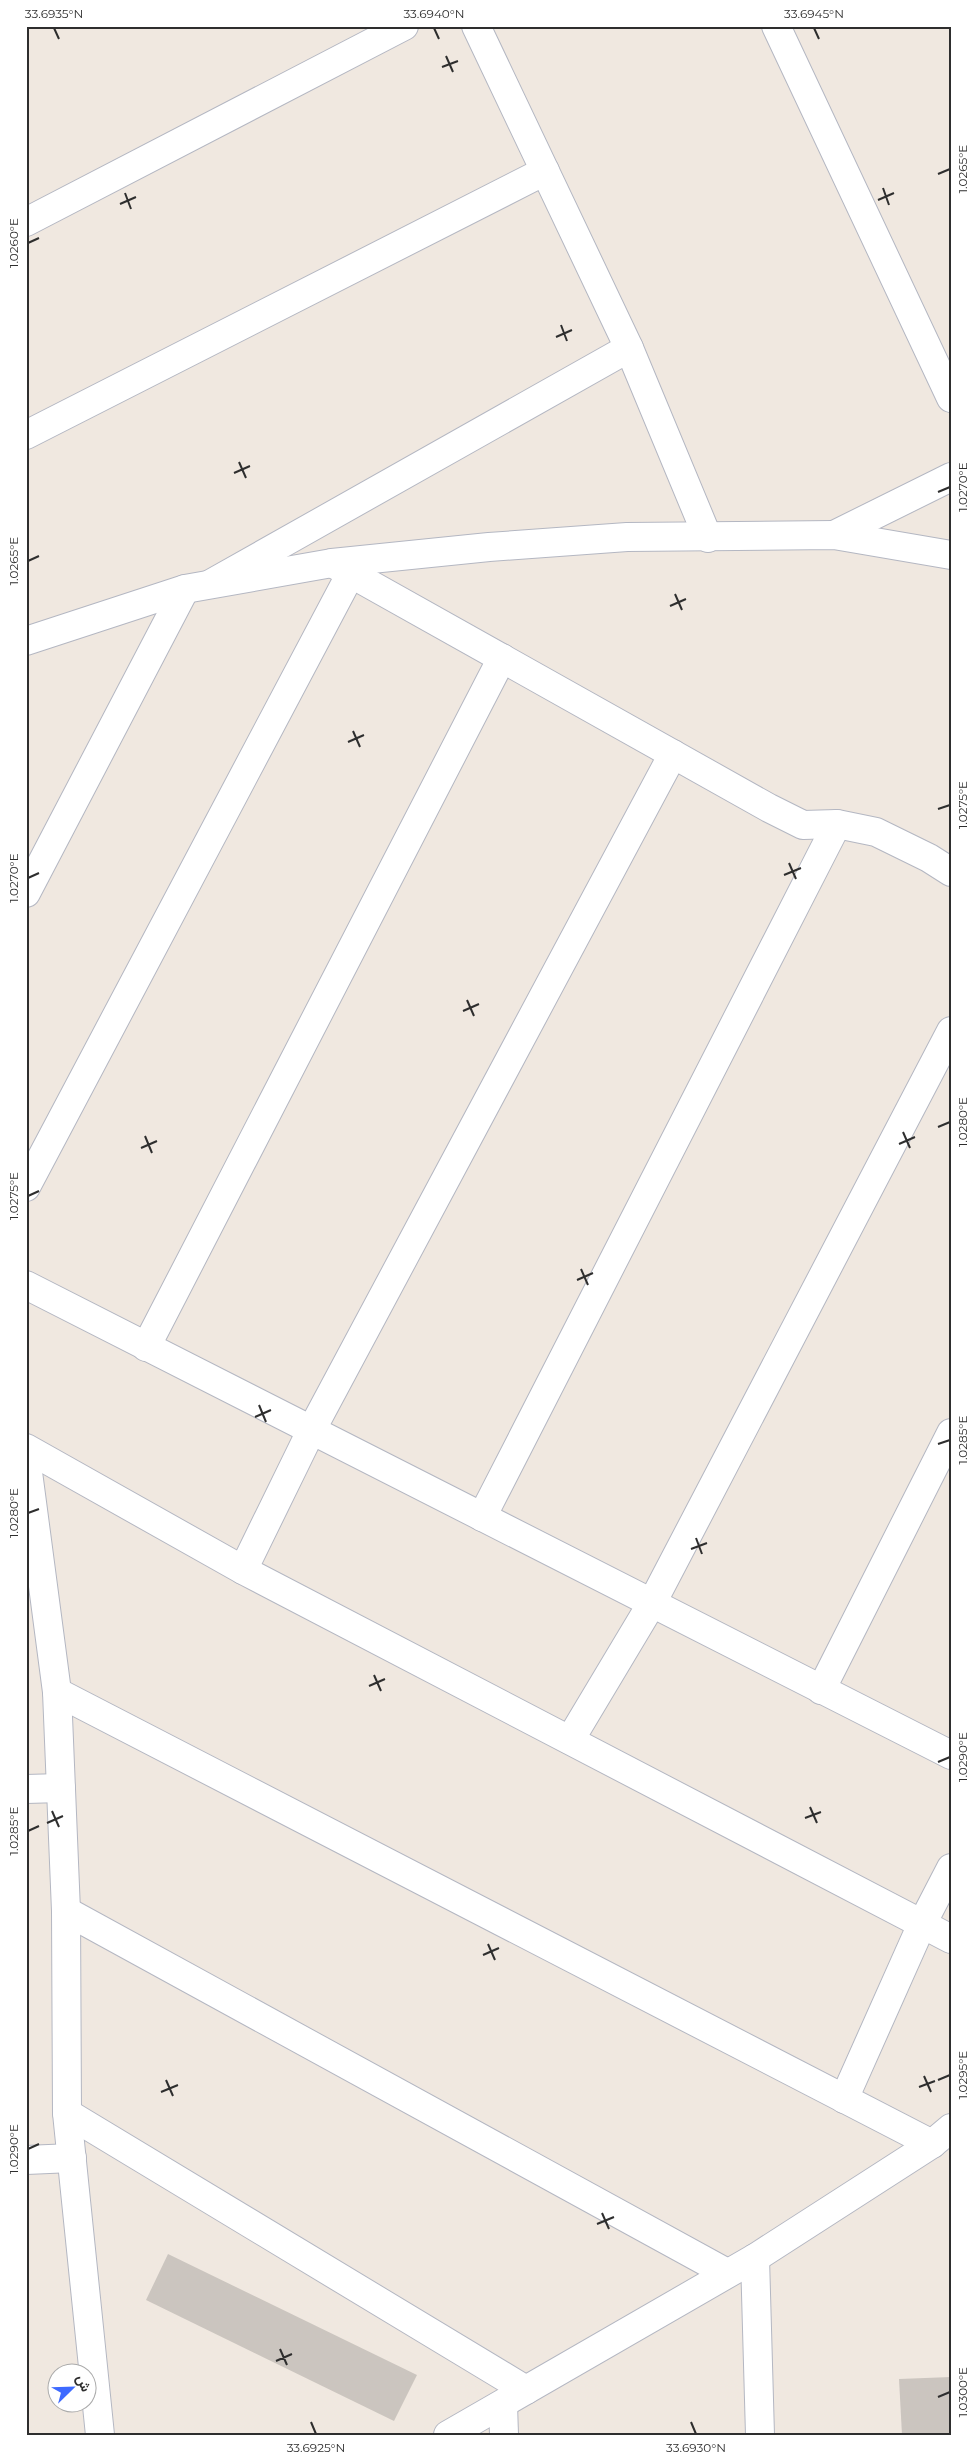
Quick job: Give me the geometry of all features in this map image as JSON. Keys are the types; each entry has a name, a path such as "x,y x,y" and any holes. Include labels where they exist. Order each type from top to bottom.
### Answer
{"street":[{"path":"26,222 404,26"},
{"path":"476,26 629,348 708,538"},
{"path":"776,26 951,398"},
{"path":"26,435 545,171"},
{"path":"212,583 629,348"},
{"path":"834,535 951,477"},
{"path":"26,641 185,589 212,583 341,568 489,547 627,537 708,538 834,535 951,555"},
{"path":"341,568 803,825 837,824 876,832 929,858 951,872"},
{"path":"26,1187 341,568"},
{"path":"26,893 185,589"},
{"path":"146,1347 502,658"},
{"path":"243,1570 311,1430 673,754"},
{"path":"482,1517 837,824"},
{"path":"570,1740 652,1603 951,1031"},
{"path":"26,1285 951,1755"},
{"path":"822,1690 951,1433"},
{"path":"26,1448 243,1570 951,1940"},
{"path":"26,1457 57,1692 66,1911 67,2112 100,2435"},
{"path":"57,1692 844,2098 942,2136"},
{"path":"26,1789 61,1788"},
{"path":"844,2098 922,1924 951,1868"},
{"path":"66,1911 727,2273"},
{"path":"67,2112 526,2390"},
{"path":"448,2435 755,2258 942,2136"},
{"path":"26,2160 72,2158"},
{"path":"755,2258 760,2435"},
{"path":"503,2404 504,2435"}],"building":[{"path":"168,2254 417,2375 394,2421 146,2300"},
{"path":"951,2377 951,2435 902,2435 899,2379"}]}
